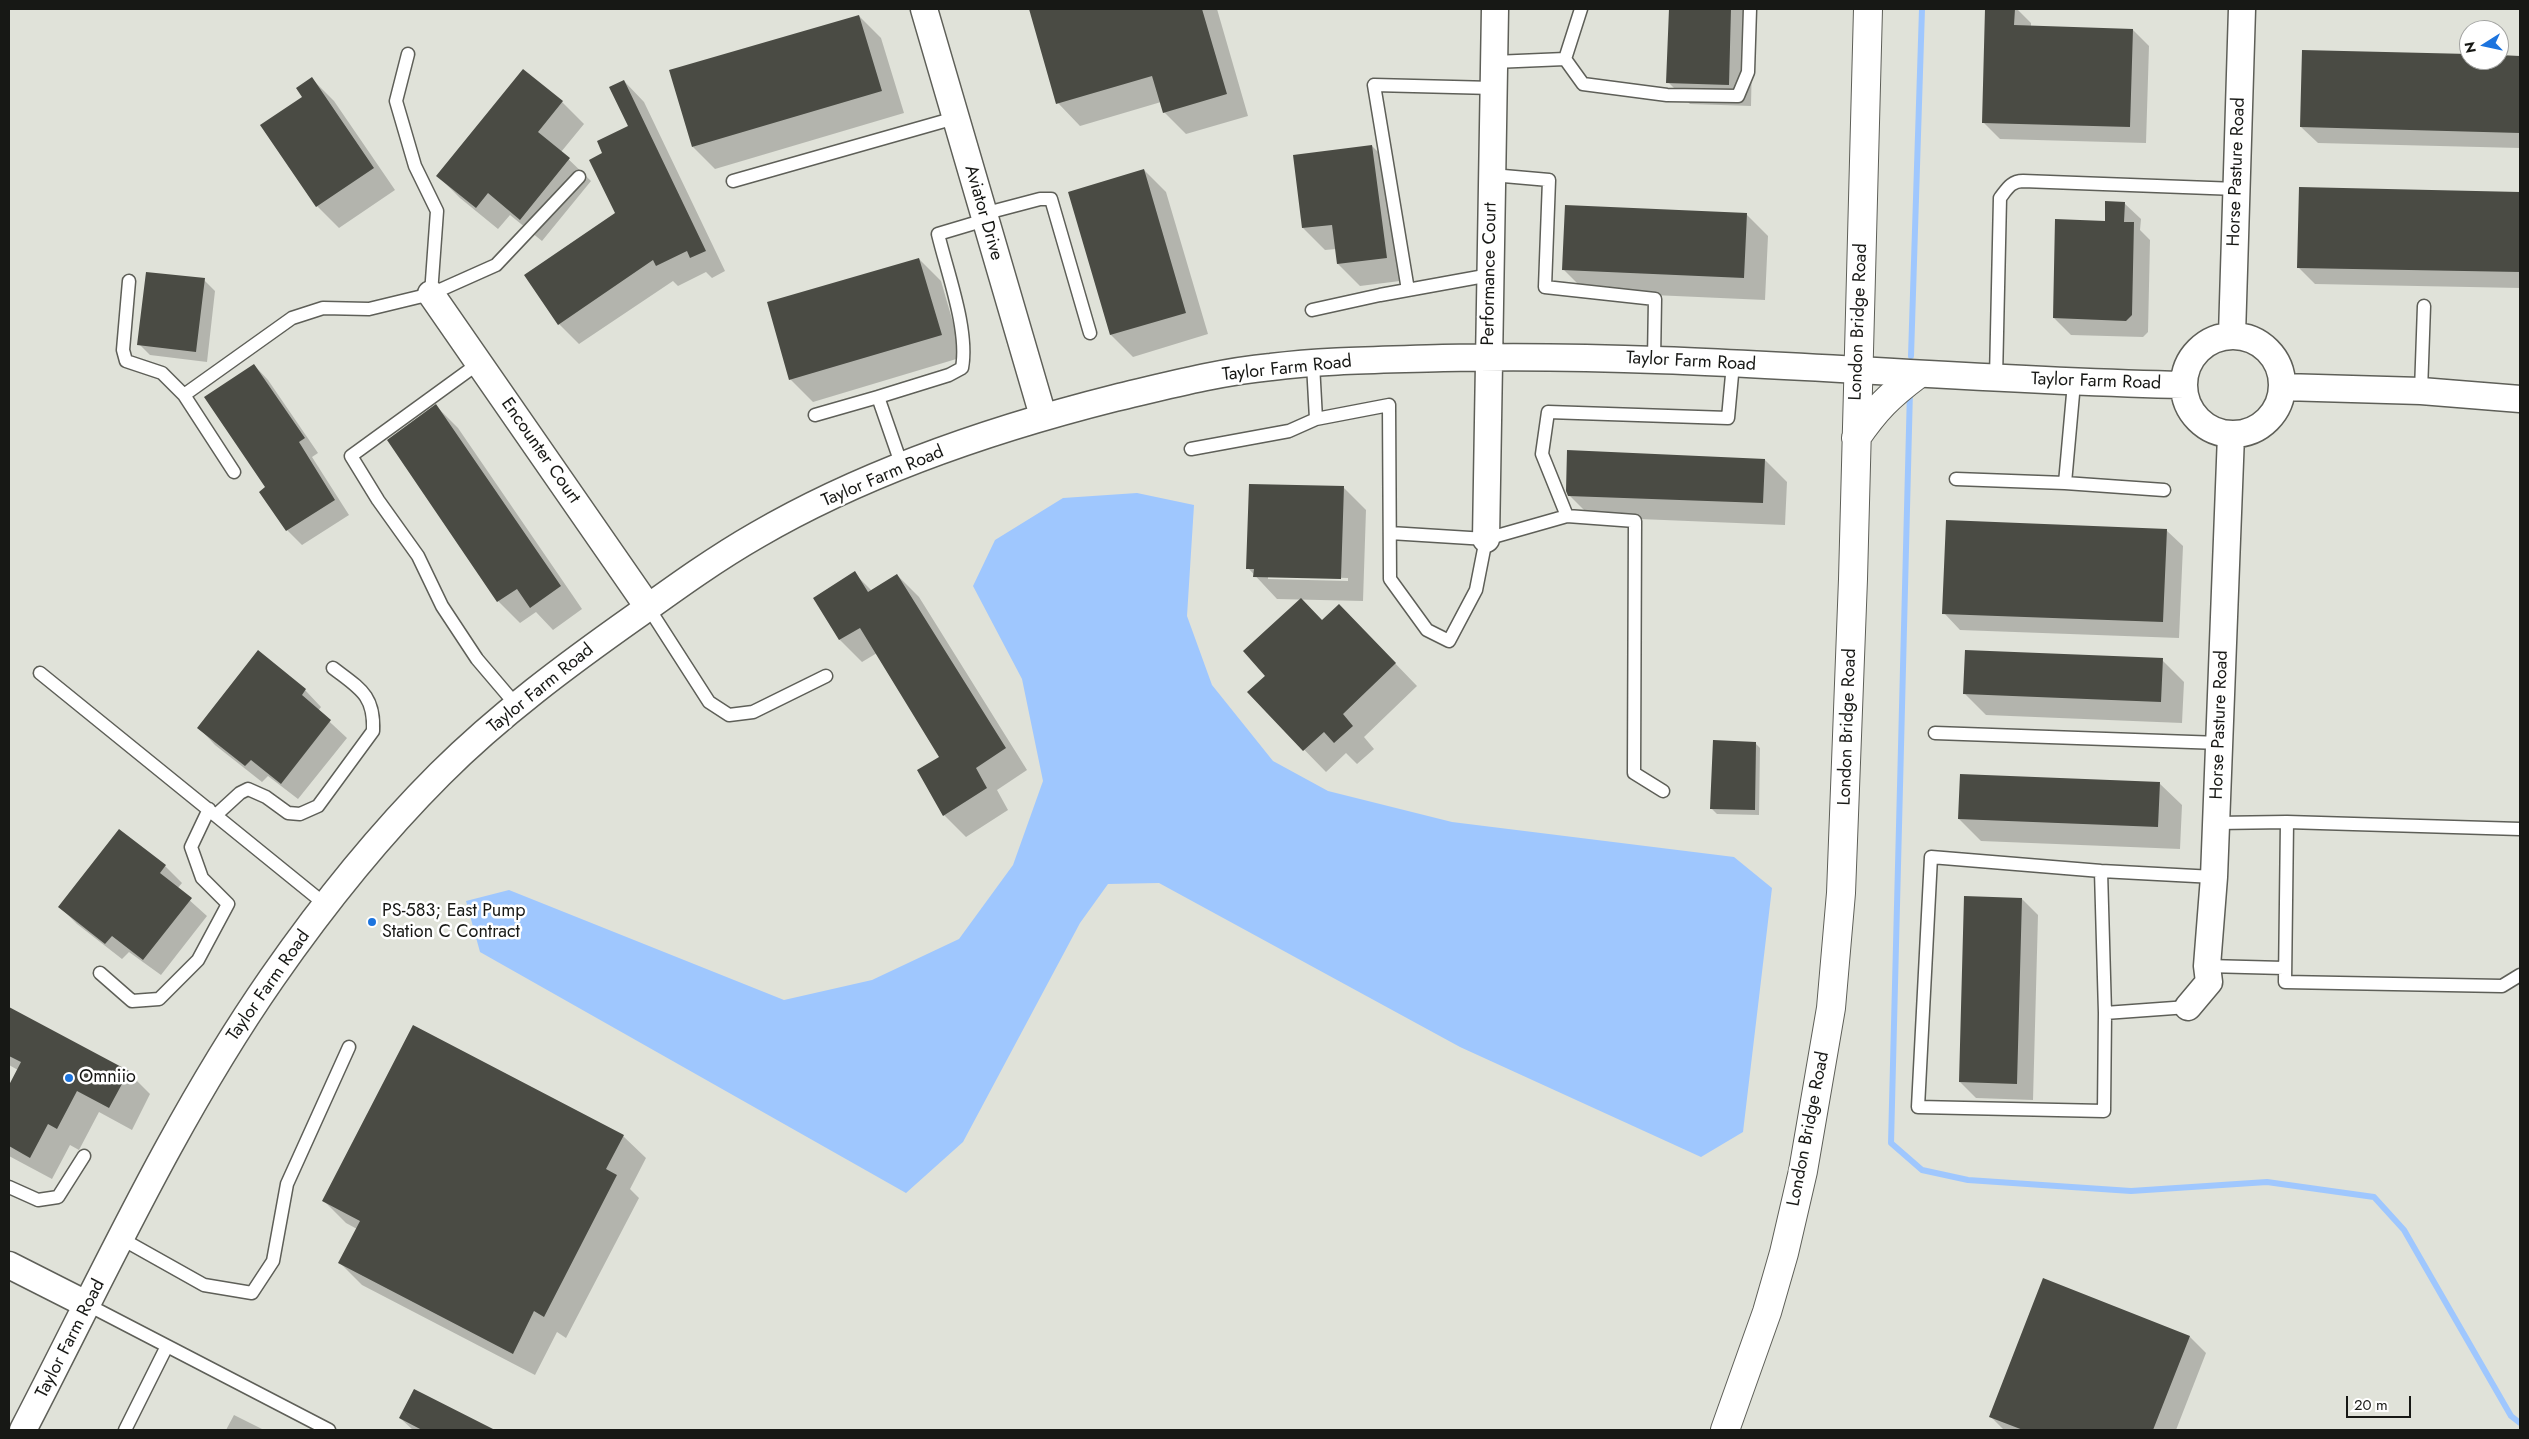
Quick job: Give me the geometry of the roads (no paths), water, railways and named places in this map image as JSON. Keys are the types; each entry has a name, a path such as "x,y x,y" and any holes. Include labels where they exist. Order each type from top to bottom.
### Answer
{"street":[{"name":"Aviator Drive","path":"924,9 1043,416"},
{"name":"Performance Court","path":"1486,539 1495,9"},
{"name":"London Bridge Road","path":"1725,1430 1767,1312 1784,1253 1803,1171 1831,1008 1842,893 1868,9"},
{"name":"Horse Pasture Road","path":"2232,335 2242,9"},
{"name":"Encounter Court","path":"431,294 648,607"},
{"name":"Taylor Farm Road","path":"2231,435 2217,432 2203,425 2193,414 2186,400 2184,385 2186,370 2193,356 2204,345 2217,338 2232,335"},
{"path":"2231,435 2247,433 2261,426 2273,416 2280,402 2283,387 2281,370 2274,356 2263,345 2248,337 2232,335"},
{"name":"Taylor Farm Road","path":"23,1430 174,1138 223,1052 274,975 326,905 376,843 442,772 517,706 648,607 757,535 841,492 902,466 1043,416 1184,381 1269,367 1489,357 1654,360 1918,375 2184,385"},
{"path":"1856,438 1875,410 1888,396 1918,375"},
{"path":"2283,387 2421,391 2520,399"},
{"name":"Horse Pasture Road","path":"2188,1007 2209,982 2207,966 2214,877 2231,435"},
{"path":"9,1265 88,1305"}],"lane":[{"path":"1565,59 1581,9"},
{"path":"1565,59 1583,84 1667,95 1738,96 1748,72 1750,9"},
{"path":"408,54 396,101 415,166 436,211 431,294"},
{"path":"1494,62 1565,59"},
{"path":"1408,290 1374,85 1493,88"},
{"path":"733,182 955,118"},
{"path":"1492,175 1549,180 1545,287 1655,299 1654,360"},
{"path":"184,395 292,318 307,311 323,308 369,309 431,294 496,265 579,177"},
{"path":"1996,378 2000,198 2009,186 2016,181 2023,181 2237,190"},
{"path":"814,415 948,375 962,368 964,353 961,328 938,234 1040,199 1050,199 1090,333"},
{"path":"1312,310 1408,290 1490,276"},
{"path":"129,282 123,350 126,361 138,367 162,373 184,395 234,472"},
{"path":"2421,391 2424,306"},
{"path":"479,363 351,456 378,500 418,556 442,606 477,659 517,706"},
{"path":"1313,364 1316,419"},
{"path":"1567,516 1542,454 1548,412 1728,418 1733,364"},
{"path":"2065,482 2074,382"},
{"path":"878,397 902,466"},
{"path":"1191,449 1289,431 1316,419 1389,405 1390,579 1427,630 1449,641 1476,590 1486,539"},
{"path":"1956,479 2065,482 2164,490"},
{"path":"1390,533 1486,539 1567,516 1636,521 1634,773 1663,791"},
{"path":"648,607 709,702 729,715 753,712 826,676"},
{"path":"100,973 132,1000 159,999 198,960 228,904 202,878 191,847 212,812 248,789 266,797 288,813 300,814 318,806 373,731 374,717 366,693 333,668"},
{"path":"40,673 326,905"},
{"path":"1935,734 2220,743"},
{"path":"2216,823 2287,822 2520,829"},
{"path":"2287,822 2285,982 2502,986 2520,975"},
{"path":"2101,871 2105,1013 2104,1111 1918,1107 1931,857 2101,871 2214,877"},
{"path":"2207,966 2284,968"},
{"path":"2105,1013 2188,1007"},
{"path":"122,1239 204,1285 252,1292 272,1261 287,1184 349,1047"},
{"path":"9,1187 38,1200 58,1197 84,1156"},
{"path":"88,1305 328,1430"},
{"path":"125,1430 167,1346"}],"water":[{"path":"1137,493 1194,505 1187,616 1212,685 1273,761 1328,791 1452,822 1734,857 1772,888 1743,1132 1701,1157 1460,1047 1159,883 1108,884 1080,923 963,1142 906,1193 480,952 466,901 509,890 784,1000 872,980 959,939 1013,865 1043,781 1022,679 973,586 995,540 1063,498"}],"waterway":[{"path":"1911,356 1922,9"},
{"path":"1910,390 1891,1143 1922,1170 1968,1180 2131,1191 2267,1182 2374,1197 2404,1230 2511,1416 2520,1423"}],"place":[{"name":"PS-583; East Pump Station C Contract","path":"372,922"},
{"name":"Omniio","path":"69,1078"}]}
